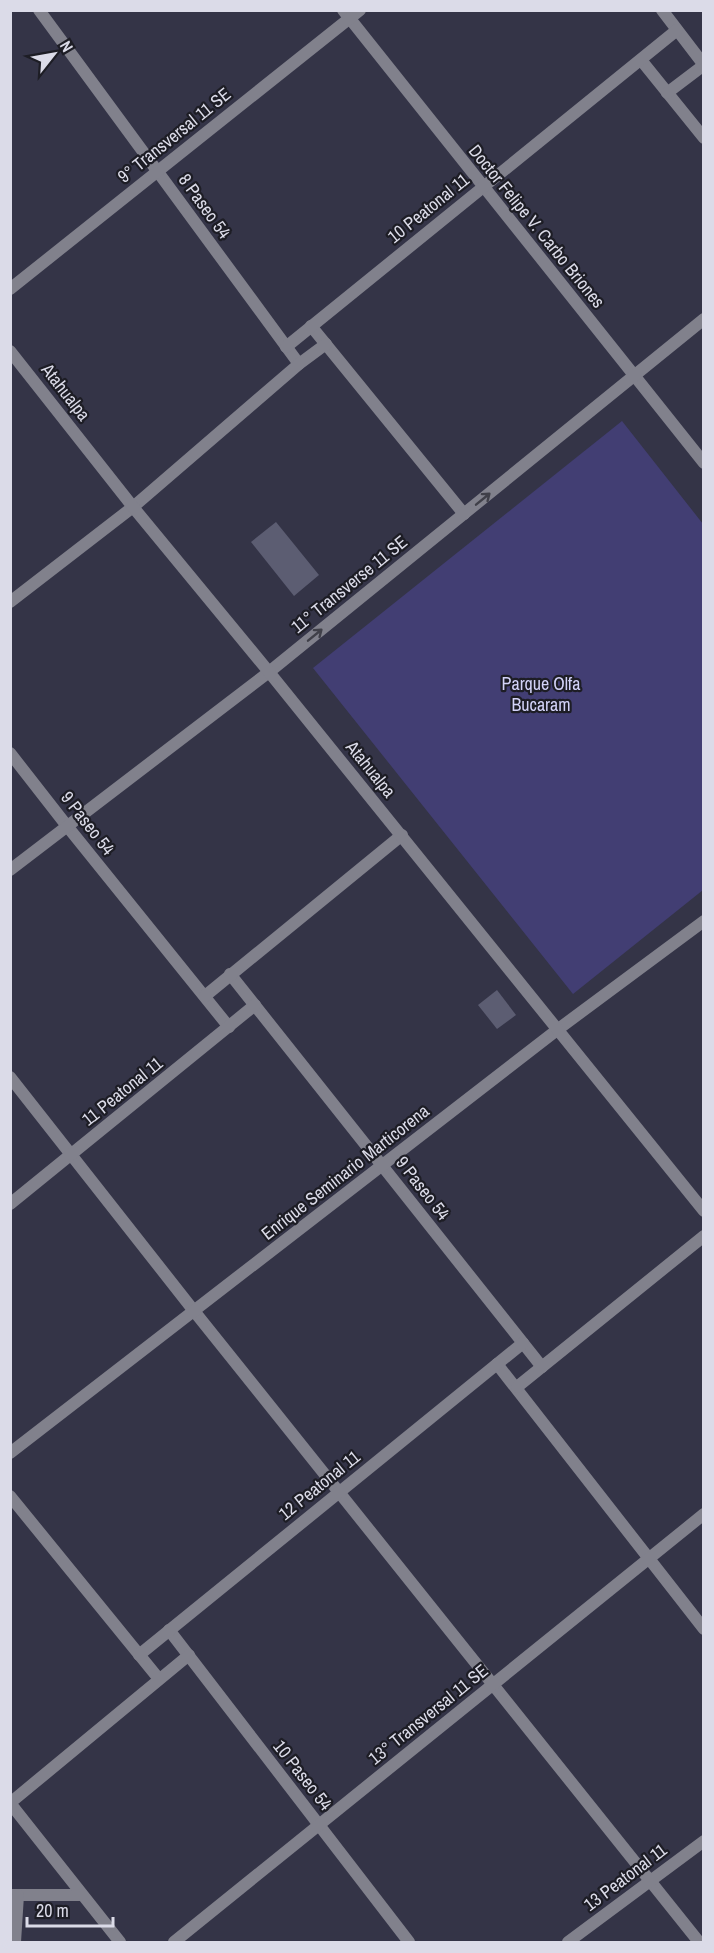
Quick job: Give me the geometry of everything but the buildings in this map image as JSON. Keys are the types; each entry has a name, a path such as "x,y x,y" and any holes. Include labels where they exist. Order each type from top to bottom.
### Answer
{"street":[{"name":"8 Paseo 54","path":"39,10 299,364"},
{"name":"9° Transversal 11 SE","path":"10,289 157,172 346,15 360,10"},
{"path":"662,10 704,65 667,93"},
{"name":"Doctor Felipe V. Carbo Briones","path":"346,15 704,463"},
{"name":"10 Peatonal 11","path":"286,346 677,30"},
{"path":"641,60 704,138"},
{"name":"11° Transverse 11 SE","path":"10,870 269,672 704,319"},
{"path":"311,326 464,514"},
{"path":"10,602 133,507 299,364 326,344"},
{"name":"Atahualpa","path":"10,351 133,507 402,835 704,1211"},
{"name":"9 Paseo 54","path":"10,753 229,1027"},
{"path":"205,996 402,835"},
{"name":"Enrique Seminario Marticorena","path":"10,1453 557,1030 704,921"},
{"name":"9 Paseo 54","path":"230,974 542,1367"},
{"name":"11 Peatonal 11","path":"10,1204 255,1005"},
{"path":"10,1077 194,1311 699,1942"},
{"path":"517,1387 704,1236"},
{"name":"12 Peatonal 11","path":"139,1655 523,1343"},
{"path":"497,1364 704,1629"},
{"path":"10,1496 159,1679"},
{"name":"13° Transversal 11 SE","path":"174,1942 704,1514"},
{"name":"10 Paseo 54","path":"169,1630 409,1942"},
{"path":"120,1942 10,1803 189,1655"},
{"name":"13 Peatonal 11","path":"568,1942 704,1841"},
{"path":"15,1942 14,1895 82,1895"}],"green space":[{"name":"Parque Olfa Bucaram","path":"622,421 703,524 703,890 573,994 313,668"}]}
